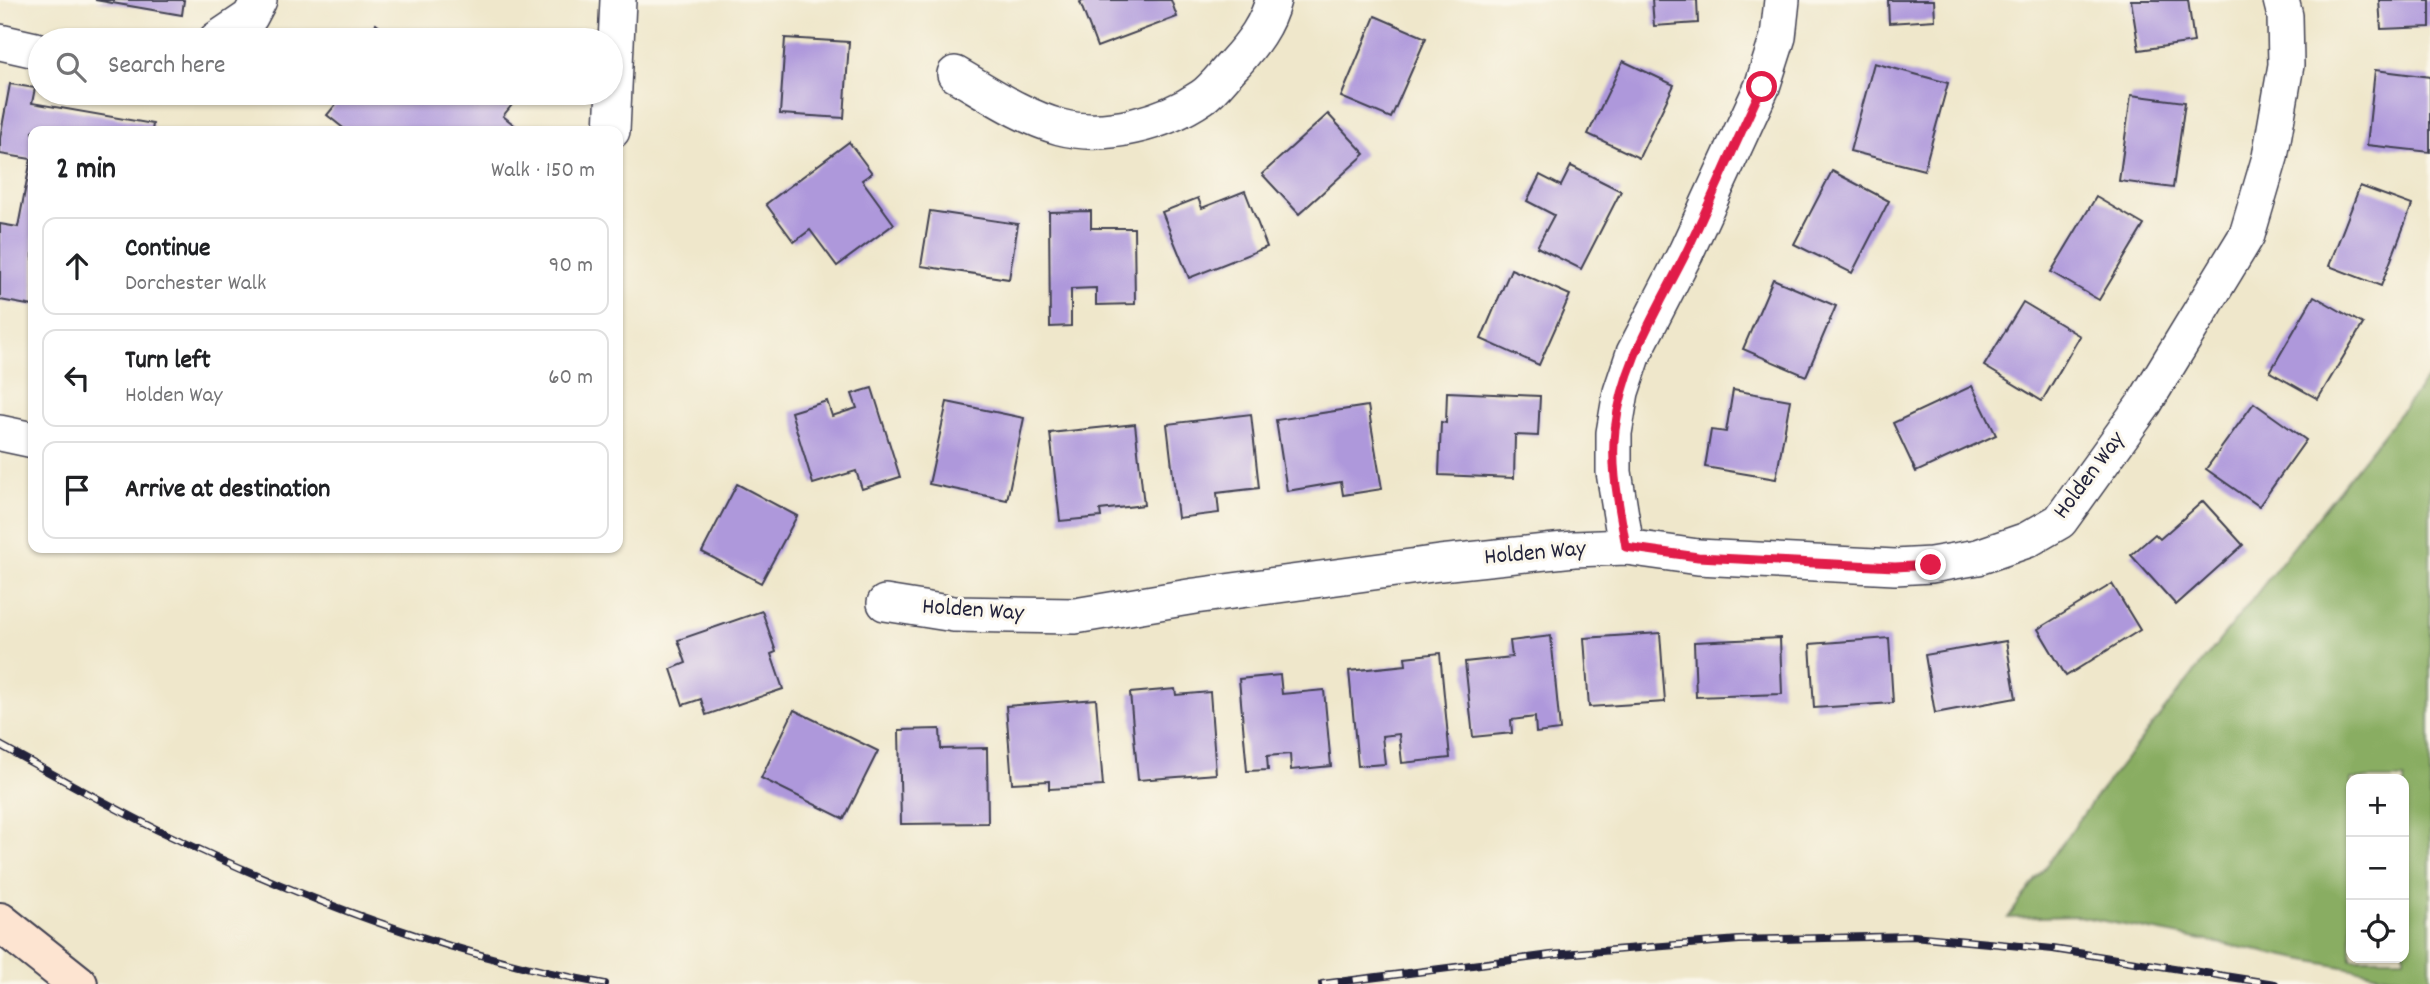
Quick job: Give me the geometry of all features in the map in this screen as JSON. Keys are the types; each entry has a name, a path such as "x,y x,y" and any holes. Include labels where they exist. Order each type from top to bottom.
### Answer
{"main road":[{"path":"0,922 78,984"}],"street":[{"path":"234,28 250,17 259,0"},
{"path":"617,28 618,0"},
{"path":"955,74 1032,117 1059,127 1083,132 1142,123 1177,112 1204,96 1252,44 1269,16 1273,0"},
{"path":"1626,547 1614,472 1614,433 1621,392 1634,354 1686,252 1762,87 1779,37 1782,0"},
{"name":"Holden Way","path":"885,603 954,614 1075,615 1440,563 1574,549 1626,547 1698,557 1895,567 1931,565 1978,557 2027,540 2060,521 2144,404 2246,235 2270,157 2286,65 2285,16 2281,0"},
{"path":"0,41 28,48"},
{"path":"612,126 613,105"},
{"path":"0,433 28,439"}],"green space":[{"path":"2430,375 2430,984 2078,916 2008,918 2098,794"}],"building":[{"path":"95,0 184,0 182,15"},
{"path":"1171,0 1177,17 1097,47 1080,2"},
{"path":"1652,0 1697,0 1698,23 1654,26"},
{"path":"1888,0 1934,0 1935,20 1889,23"},
{"path":"2131,0 2188,0 2194,42 2139,50"},
{"path":"2379,0 2430,0 2430,27 2381,29"},
{"path":"1375,16 1426,38 1391,118 1341,97"},
{"path":"785,38 849,42 844,118 780,114"},
{"path":"1623,61 1674,85 1639,158 1588,134"},
{"path":"1874,63 1948,83 1924,170 1850,151"},
{"path":"2375,70 2430,77 2430,152 2367,145"},
{"path":"10,84 28,87 28,105 44,105 153,124 28,126 28,159 0,154 0,138"},
{"path":"2131,95 2185,102 2173,188 2119,181"},
{"path":"335,105 512,105 503,116 516,126 341,126 327,115"},
{"path":"1328,114 1365,154 1299,214 1262,174"},
{"path":"849,142 872,173 862,180 894,224 837,266 810,230 794,242 766,204"},
{"path":"1571,166 1621,191 1581,269 1537,247 1554,215 1527,201 1540,175 1561,186"},
{"path":"1832,171 1889,201 1852,273 1794,244"},
{"path":"28,175 28,305 0,300 0,224 18,227"},
{"path":"2360,186 2412,205 2381,286 2329,266"},
{"path":"1245,191 1267,247 1189,278 1162,212 1198,198 1202,208"},
{"path":"2096,197 2144,225 2099,300 2051,272"},
{"path":"930,211 1018,224 1009,279 921,266"},
{"path":"1091,211 1091,228 1134,228 1135,304 1096,305 1096,288 1071,289 1071,326 1050,327 1049,212"},
{"path":"1511,269 1570,295 1539,365 1481,339"},
{"path":"1773,279 1836,306 1806,376 1743,349"},
{"path":"2314,296 2363,324 2318,399 2270,372"},
{"path":"2023,302 2080,336 2042,401 1984,366"},
{"path":"1972,386 1996,435 1916,472 1893,423"},
{"path":"872,388 900,477 862,489 856,471 813,484 791,412 827,401 832,416 857,408 852,394"},
{"path":"1733,390 1790,400 1776,479 1705,467 1711,430 1726,432"},
{"path":"1447,392 1540,396 1538,436 1515,435 1514,478 1439,475 1441,422 1446,423"},
{"path":"947,402 1024,418 1007,500 929,484"},
{"path":"2254,403 2306,440 2259,506 2206,469"},
{"path":"1368,406 1382,489 1343,495 1341,482 1287,491 1276,420"},
{"path":"1251,414 1259,488 1217,493 1219,513 1178,518 1167,424"},
{"path":"1135,424 1144,505 1100,510 1101,517 1060,521 1050,433"},
{"path":"737,484 797,516 761,583 702,552"},
{"path":"2203,501 2243,545 2176,605 2131,555 2155,534 2160,539"},
{"path":"2112,584 2140,630 2066,676 2038,629"},
{"path":"762,611 776,652 771,654 783,689 706,715 701,699 683,705 671,669 686,663 678,640"},
{"path":"1660,633 1665,702 1589,707 1584,638"},
{"path":"1551,636 1560,730 1536,733 1535,717 1511,720 1512,733 1473,737 1465,662 1512,657 1510,641"},
{"path":"1780,638 1782,694 1696,697 1694,642"},
{"path":"1889,638 1893,703 1814,708 1810,644"},
{"path":"2006,641 2016,698 1935,713 1925,655"},
{"path":"1440,653 1450,758 1402,763 1399,734 1382,736 1385,764 1358,766 1349,671 1406,665 1405,657"},
{"path":"1280,675 1282,694 1324,690 1331,766 1291,770 1290,754 1267,756 1268,770 1247,771 1239,679"},
{"path":"1175,689 1176,695 1210,692 1216,774 1138,780 1130,693"},
{"path":"1096,699 1103,786 1049,789 1049,781 1012,783 1006,706"},
{"path":"794,710 878,751 844,819 761,778"},
{"path":"940,729 941,749 987,748 988,823 901,824 899,730"}],"railway":[{"path":"0,745 164,833 325,903 435,942 491,958 605,984"},
{"path":"1322,984 1551,955 1739,940 1913,936 2053,949 2275,984"}],"route":[{"path":"1762,87 1686,252 1634,354 1621,392 1614,433 1614,472 1626,547 1698,557 1895,567 1931,565"}]}
